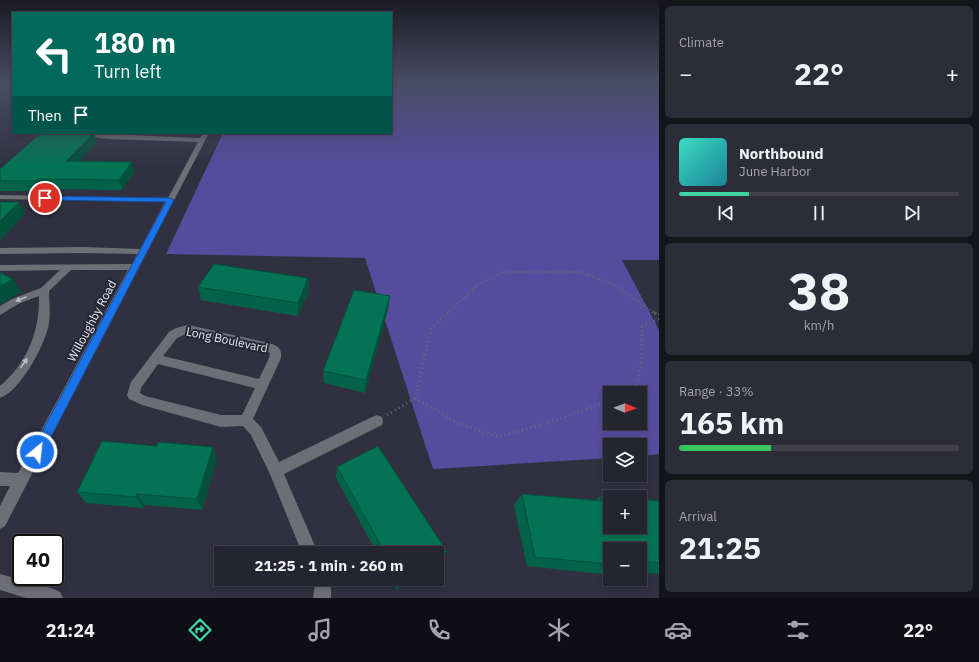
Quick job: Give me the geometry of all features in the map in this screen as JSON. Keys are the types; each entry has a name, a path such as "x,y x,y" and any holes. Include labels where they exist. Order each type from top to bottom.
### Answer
{"street":[{"path":"73,134 108,137 204,136"},
{"name":"Willoughby Road","path":"0,521 204,136"},
{"path":"0,197 170,200"},
{"path":"0,251 83,250 143,252"},
{"path":"0,311 16,301 44,290 69,267"},
{"path":"0,268 135,267"},
{"path":"0,393 7,388 34,350 44,320 44,290"},
{"name":"Long Boulevard","path":"188,329 269,348 276,351 275,358 246,420 221,421 142,400 133,395 135,386 156,359 173,335 188,329"},
{"path":"156,359 262,384"},
{"path":"246,420 256,431 276,471 307,546"},
{"path":"276,471 377,421"},
{"path":"0,479 22,480"},
{"path":"0,582 54,598"},
{"path":"322,598 323,586"}],"path":[{"path":"377,421 415,398 430,329 476,286 502,272 580,272 615,285 654,313 659,314"},
{"path":"637,386 642,359 642,327 659,319"},
{"path":"415,398 456,423 500,437 557,420 603,403"}],"shaded area":[{"path":"392,111 659,111 659,260 622,260 659,330 659,454 647,455 647,438 603,438 603,458 433,469 365,258 166,254 223,134 392,134"}],"building":[{"path":"40,134 93,134 66,161 132,162 119,180 38,179 36,181 0,181 0,169"},
{"path":"0,202 19,202 0,221"},
{"path":"214,264 308,278 298,303 198,287"},
{"path":"0,273 13,279 0,286"},
{"path":"354,290 390,296 366,380 323,371"},
{"path":"102,441 157,446 158,442 213,447 197,499 137,494 136,497 77,492"},
{"path":"378,446 443,546 381,546 337,467"},
{"path":"522,494 602,501 601,496 603,496 603,534 647,534 647,500 659,501 659,563 647,562 647,542 603,542 603,563 535,557"}],"route":[{"path":"37,452 170,200 45,198"}]}
